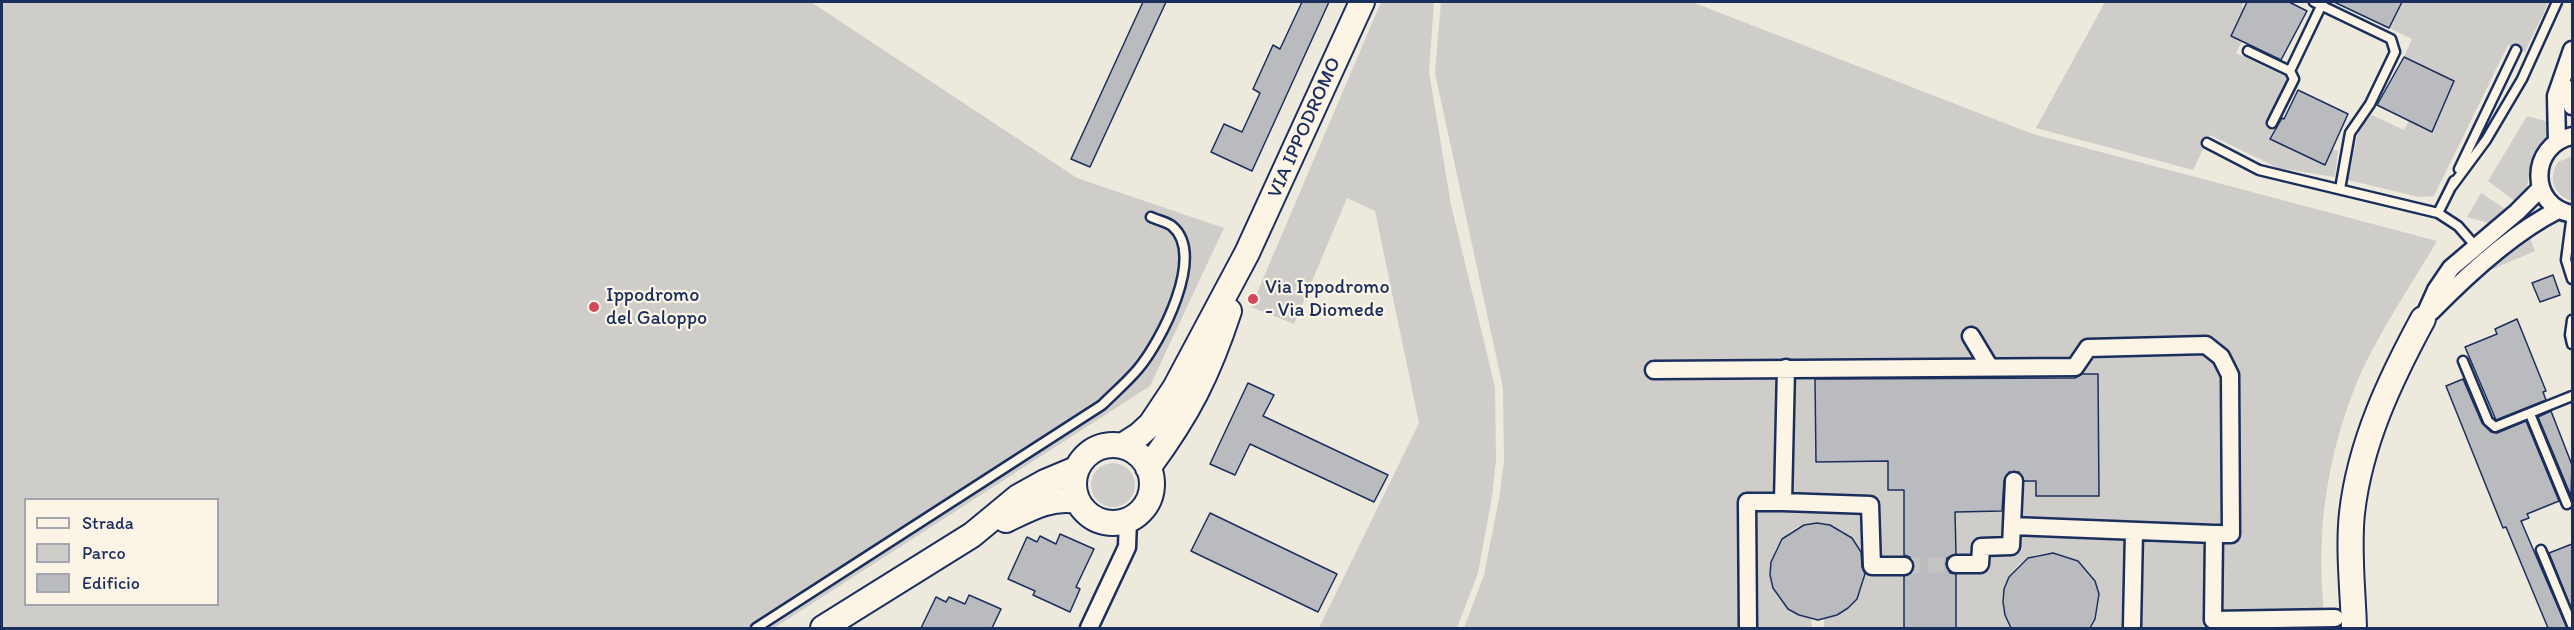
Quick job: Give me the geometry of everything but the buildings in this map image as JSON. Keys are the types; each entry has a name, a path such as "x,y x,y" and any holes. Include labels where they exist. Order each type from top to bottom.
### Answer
{"street":[{"name":"VIA IPPODROMO","path":"1122,446 1151,424 1165,405 1247,253 1362,2"},
{"path":"2568,213 2550,204 2540,189 2540,164 2546,151 2565,139 2556,96 2572,50"},
{"path":"2572,89 2572,106"},
{"path":"2214,534 2213,624 2344,623 2356,487 2377,414 2393,376 2436,290 2451,268 2475,245 2517,212 2540,189"},
{"path":"2423,320 2487,260 2530,227 2568,213"},
{"name":"VIA IPPODROMO","path":"1148,468 1182,421 1214,357 1247,253"},
{"path":"1971,336 1989,366"},
{"path":"1654,370 2075,367 2088,348 2206,345 2221,357 2230,375 2231,534 2012,526"},
{"path":"1783,502 1786,368"},
{"path":"1108,445 1122,446 1138,454 1148,468 1151,482 1148,500 1140,512 1128,520 1113,523 1099,520 1086,512 1077,501 1074,487 1076,469 1083,458 1094,449 1108,445"},
{"path":"823,628 972,535 1018,497 1076,469"},
{"path":"1956,564 1980,564 1981,547 2011,546 2014,481"},
{"path":"972,535 1050,501 1061,498 1077,501"},
{"path":"1748,628 1747,502 1870,505 1872,566 1904,566"},
{"path":"1089,628 1129,540 1128,520"},
{"path":"2132,626 2134,531"}],"lane":[{"path":"2452,186 2486,140 2522,79 2557,2"},
{"path":"2290,71 2320,3 2391,39 2395,52 2370,104 2350,133 2340,189"},
{"path":"2439,213 2516,50"},
{"path":"2248,51 2290,71 2294,79 2272,123"},
{"path":"2207,143 2259,170 2439,213 2458,226 2487,260"},
{"path":"2568,213 2566,260 2572,279"},
{"path":"756,628 1102,405 1139,369 1166,326 1184,277 1185,248 1173,226 1151,217"},
{"path":"2572,320 2570,335 2572,344"},
{"path":"2463,362 2492,425 2499,427 2572,396"},
{"path":"2530,414 2567,504"},
{"path":"2541,550 2572,625"}],"green space":[{"name":"Ippodromo del Galoppo","path":"2,2 811,2 1077,178 1224,228 1150,386 774,628 2,628"},
{"path":"1381,2 1434,2 1429,72 1451,205 1495,387 1496,460 1492,497 1478,573 1457,628 1319,628 1419,423 1375,211 1347,198 1294,324 1251,307"},
{"path":"1441,2 1692,2 2033,134 2437,241 2367,360 2342,424 2331,469 2322,537 2324,628 2090,628 2098,605 2096,586 2086,570 2072,558 2054,553 2036,555 2019,565 2006,584 2003,607 2012,628 1956,628 1955,512 2005,511 2006,481 2036,481 2037,496 2099,496 2098,374 1815,377 1816,462 1888,461 1888,490 1904,490 1904,628 1824,628 1824,619 1844,609 1859,594 1865,574 1864,563 1859,548 1847,534 1835,527 1814,523 1796,528 1782,540 1774,556 1771,574 1776,592 1789,608 1811,619 1812,628 1464,628 1484,575 1499,499 1504,462 1503,388 1435,73"},
{"path":"2105,2 2244,2 2242,7 2249,11 2241,14 2231,35 2242,41 2236,53 2289,78 2266,126 2274,131 2270,139 2325,165 2333,149 2338,151 2335,177 2278,168 2210,135 2193,170 2036,128"},
{"path":"2396,2 2549,2 2525,52 2508,45 2434,196 2419,197 2348,180 2359,128 2372,115 2404,130 2409,121 2432,131 2442,110 2436,107 2444,104 2454,82 2404,57 2412,39 2389,28 2400,6"},
{"path":"2527,116 2549,122 2547,140 2535,156 2529,172 2527,188 2516,202 2488,181"},
{"path":"2572,156 2572,201 2557,191 2553,174 2558,162"},
{"path":"2481,193 2508,211 2492,224 2467,217"},
{"path":"2529,236 2535,251 2481,274"},
{"path":"1113,463 1128,470 1135,485 1128,500 1113,507 1098,500 1091,485 1098,470"}],"tunnel":[{"path":"1904,566 1956,564"}],"place":[{"name":"Via Ippodromo - Via Diomede","path":"1253,299"},
{"name":"Ippodromo del Galoppo","path":"594,307"}]}
